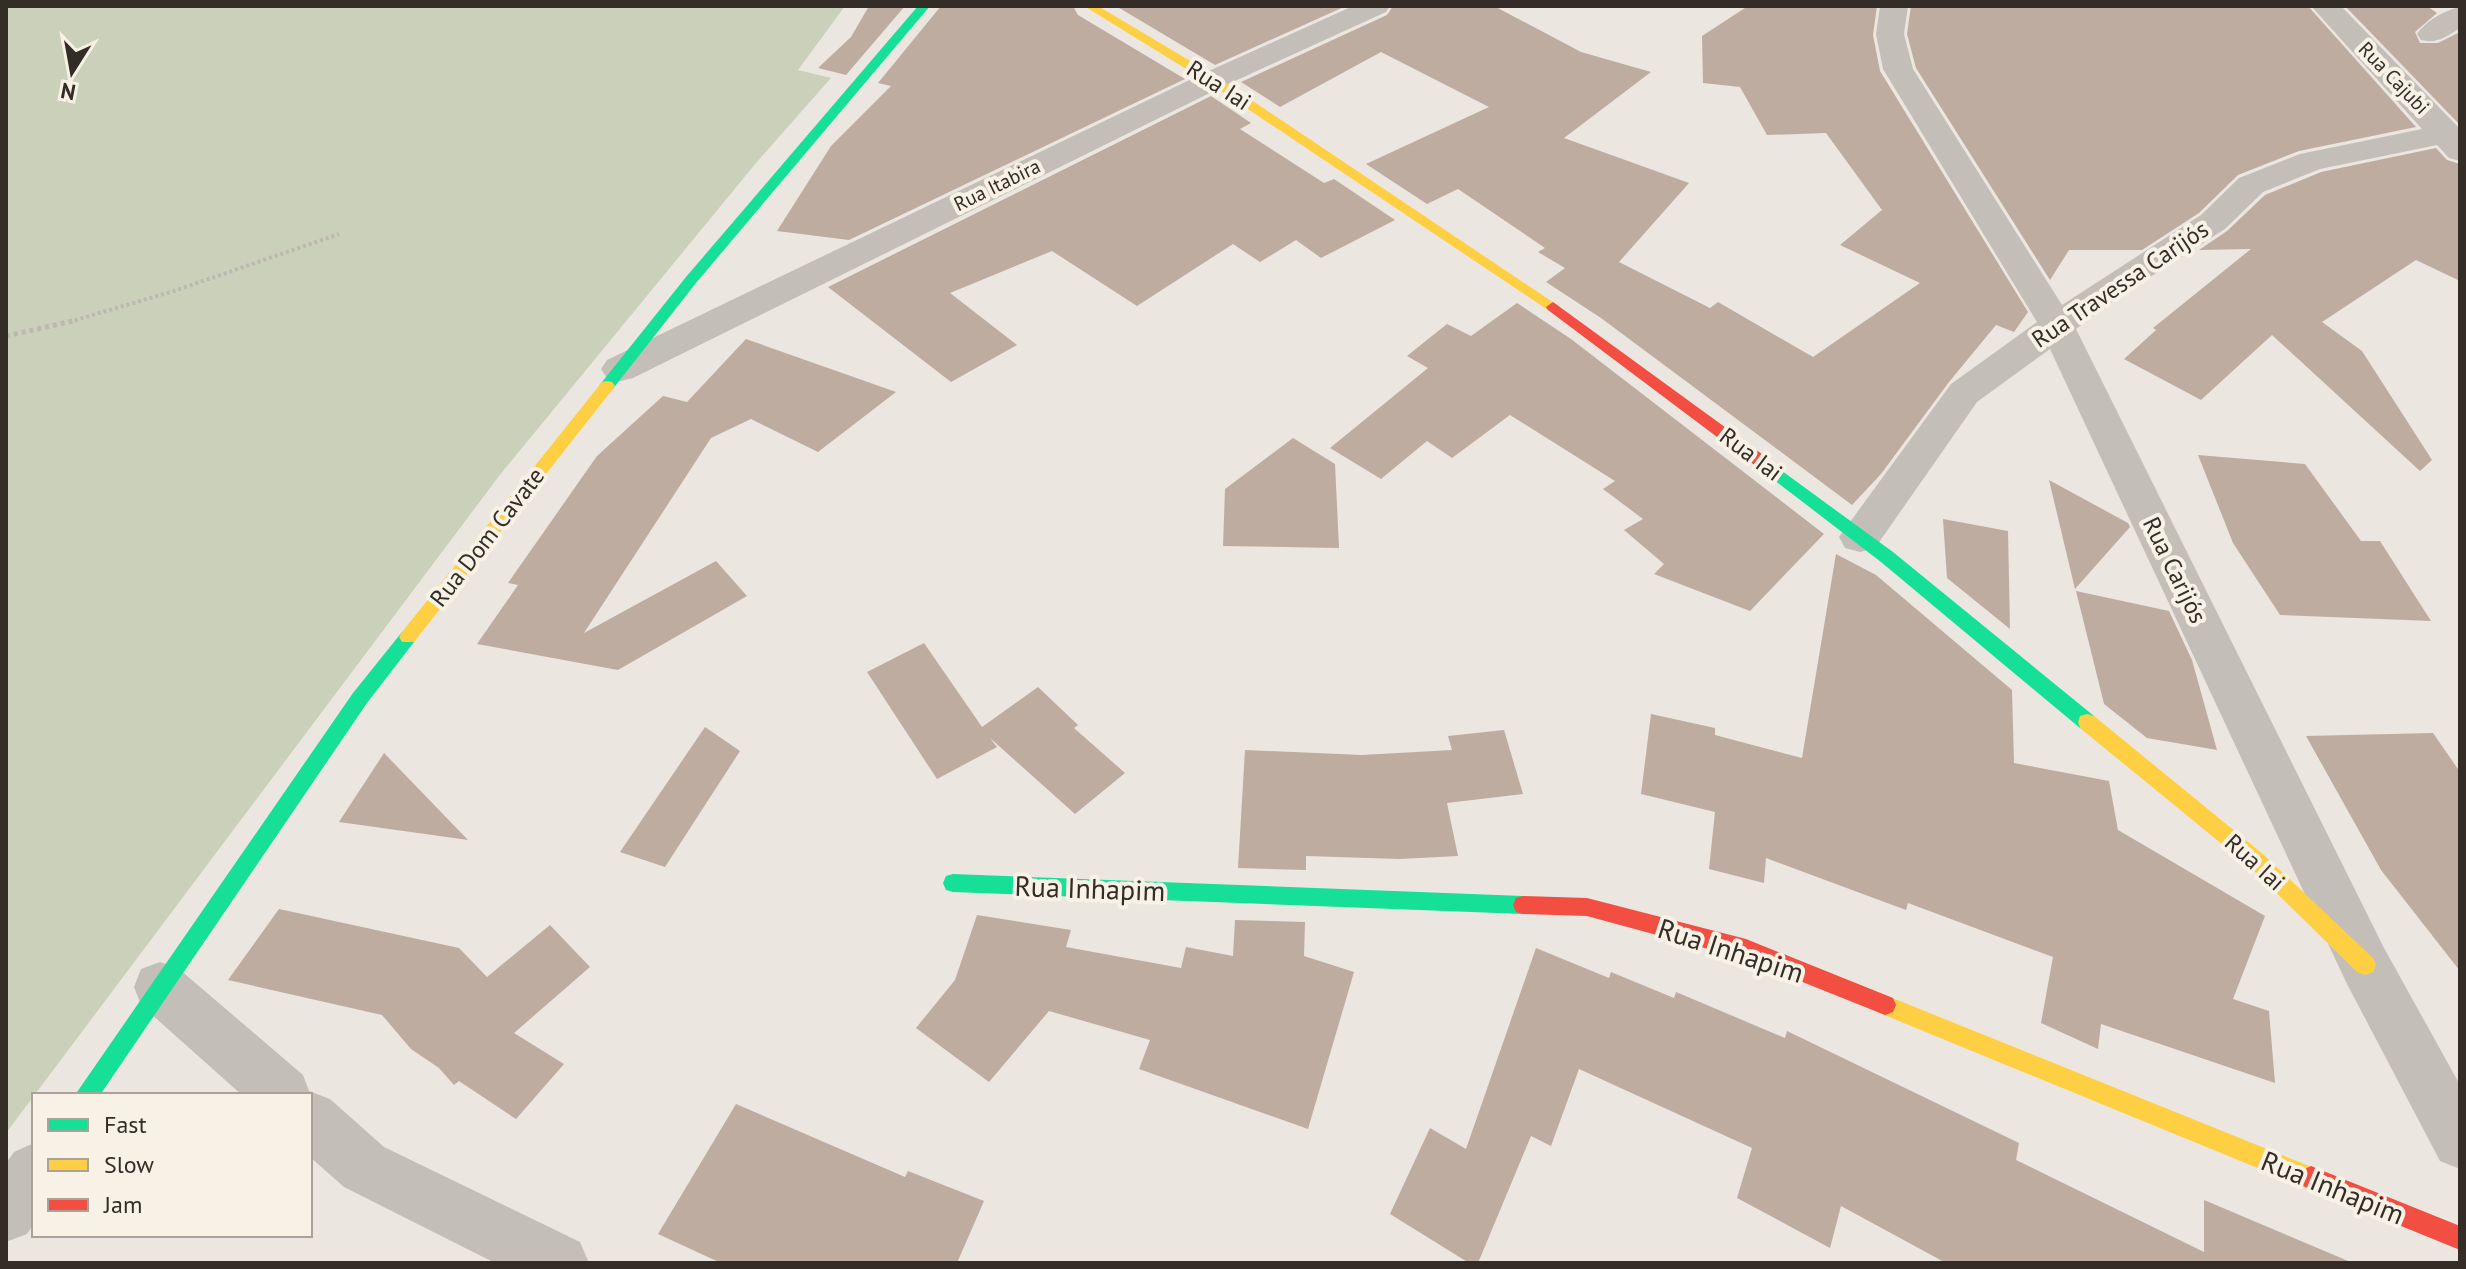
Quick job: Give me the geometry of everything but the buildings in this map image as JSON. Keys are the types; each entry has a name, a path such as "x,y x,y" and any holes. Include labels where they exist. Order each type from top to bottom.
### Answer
{"street":[{"name":"Rua Dom Cavate","path":"87,1093 360,698 620,369 924,6"},
{"name":"Rua Iai","path":"1090,6 1213,80 1586,329 1860,537 2257,861 2365,965"},
{"name":"Rua Itabira","path":"620,369 1213,80 1376,6"},
{"name":"Rua Carijós","path":"1894,6 1890,34 1898,69 2057,326 2365,965 2460,1141"},
{"name":"Rua Cajubi","path":"2325,6 2454,142"},
{"path":"2431,34 2460,15"},
{"name":"Rua Travessa Carijós","path":"1860,537 1964,393 2107,289 2213,222 2251,185 2311,161 2454,142"},
{"name":"Rua Inhapim","path":"953,883 1587,907 1746,949 2460,1238"},
{"path":"160,987 281,1093"},
{"path":"312,1121 364,1167 559,1263"},
{"path":"6,1213 32,1175"}],"path":[{"path":"6,336 78,322 170,295 339,234"}],"green space":[{"path":"6,6 845,6 798,70 831,78 756,163 499,476 36,1093 32,1093 32,1098 6,1133"}],"traffic: fast":[{"path":"607,386 691,280 924,6"},
{"path":"1771,469 1887,557 2087,722"},
{"path":"87,1093 360,698 408,637"},
{"path":"953,883 1523,905"}],"traffic: slow":[{"path":"1090,6 1213,80 1553,307"},
{"path":"408,637 607,386"},
{"path":"2087,722 2257,861 2365,965"},
{"path":"1885,1005 2311,1178"}],"traffic: jam":[{"path":"1553,307 1771,469"},
{"path":"1523,905 1587,907 1746,949 1885,1005"},
{"path":"2311,1178 2460,1238"}]}
